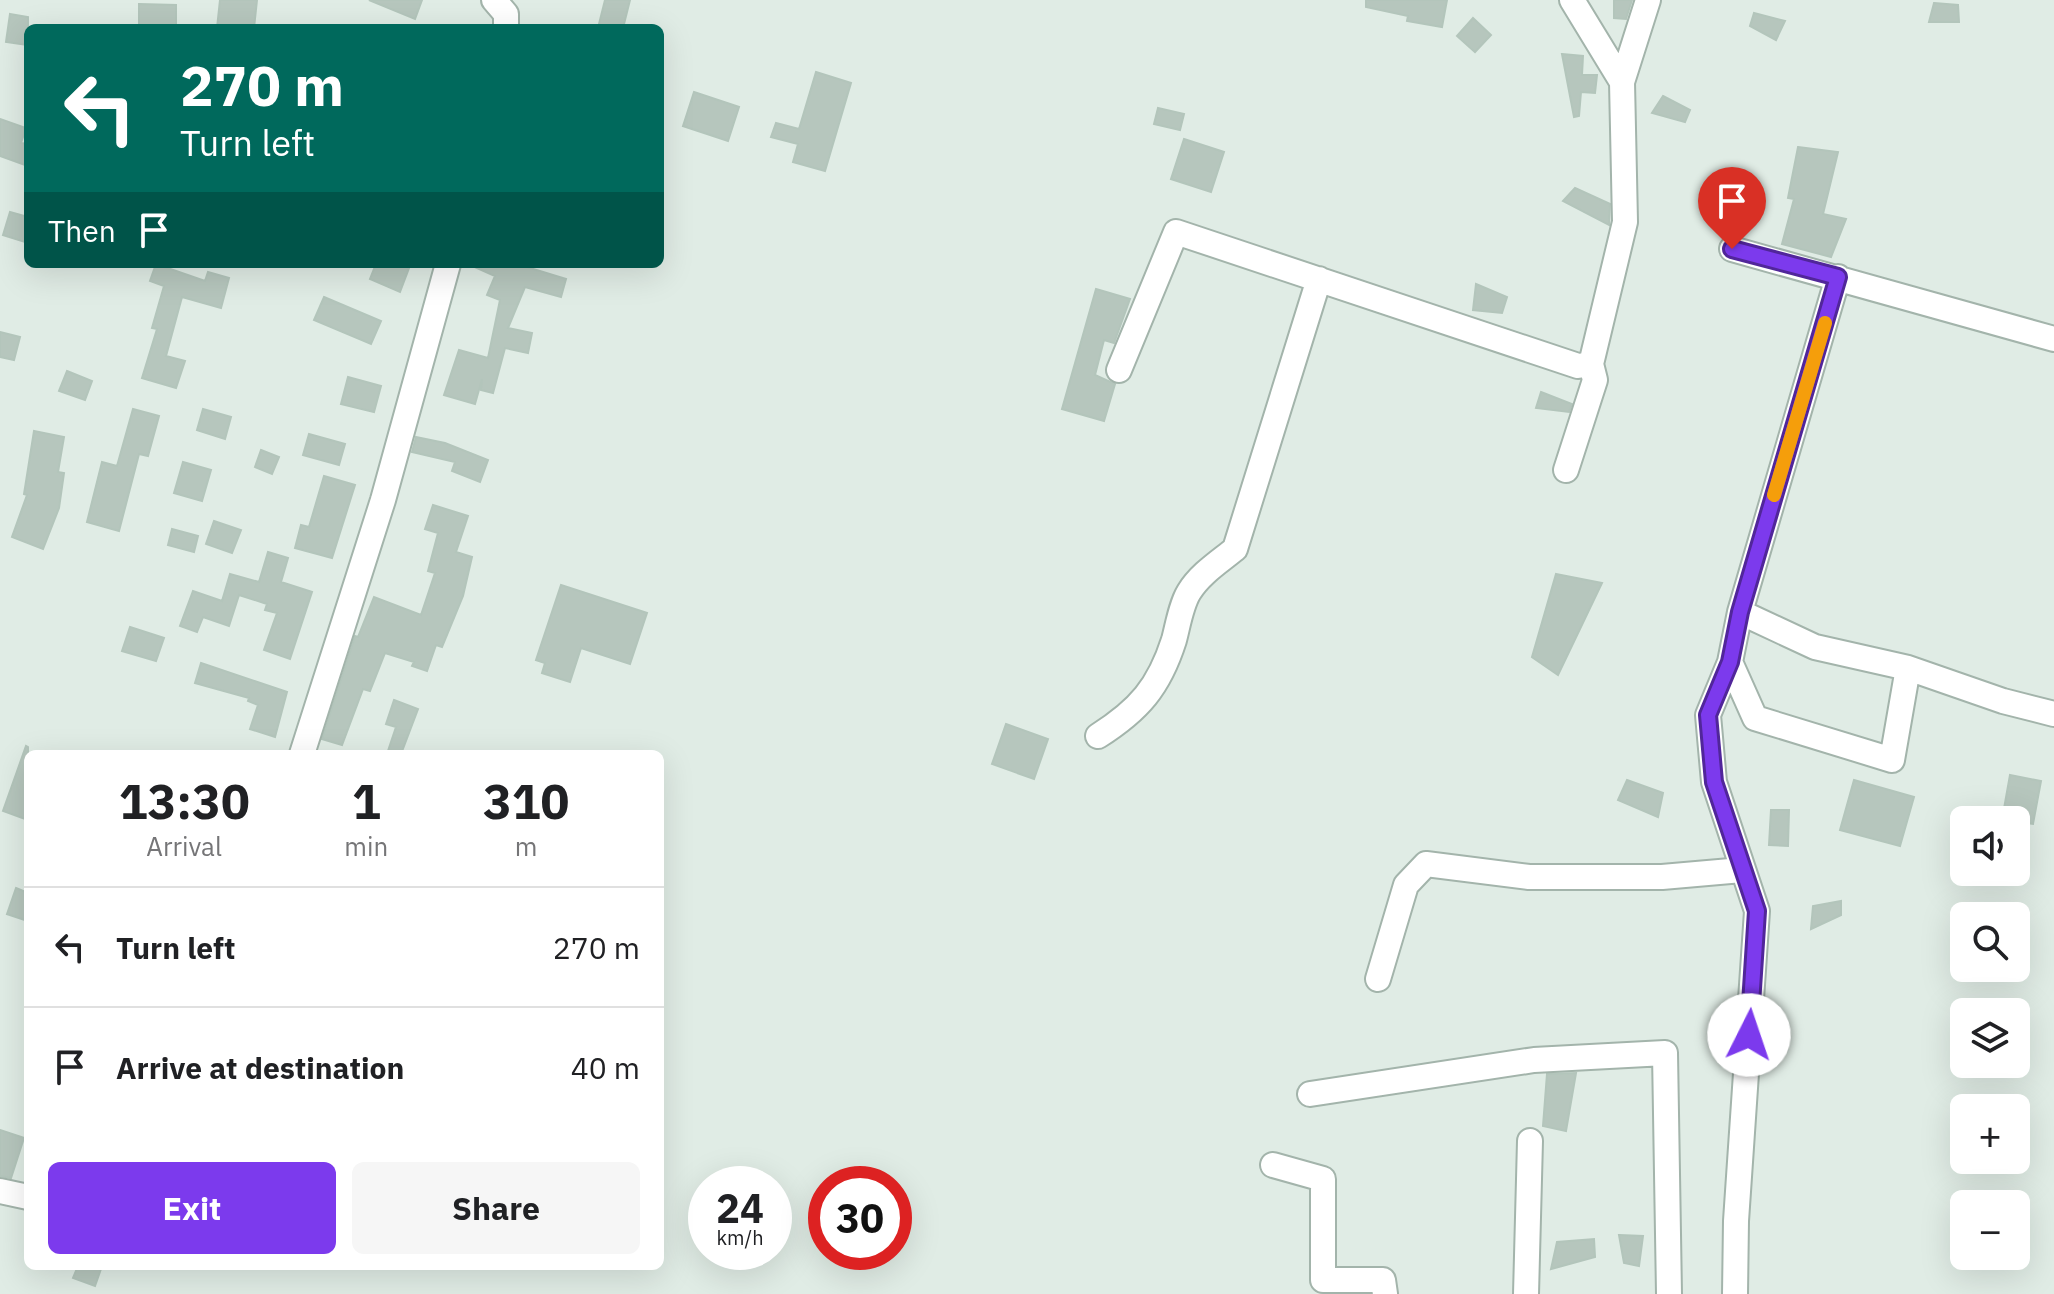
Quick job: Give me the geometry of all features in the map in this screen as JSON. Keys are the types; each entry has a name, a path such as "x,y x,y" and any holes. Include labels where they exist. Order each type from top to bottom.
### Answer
{"street":[{"path":"494,0 506,14 506,24"},
{"path":"1572,0 1622,82"},
{"path":"1566,470 1595,380 1591,364 1625,222 1622,82 1648,0"},
{"path":"1119,370 1176,232 1578,366 1591,364"},
{"path":"1732,249 2054,339"},
{"path":"303,750 383,500 447,268"},
{"path":"1735,1294 1736,1221 1757,911 1714,782 1708,715 1730,662 1740,612 1838,277"},
{"path":"1098,736 1131,715 1150,691 1168,661 1188,594 1204,574 1235,549 1319,279"},
{"path":"1740,612 1815,647 1908,668 2003,701 2054,714"},
{"path":"1730,662 1755,718 1892,760 1908,668"},
{"path":"1378,979 1406,885 1426,864 1529,877 1662,877 1742,870"},
{"path":"1310,1094 1534,1060 1665,1053 1669,1294"},
{"path":"1526,1294 1530,1141"},
{"path":"1273,1165 1323,1179 1323,1280 1383,1280 1385,1294"},
{"path":"0,1191 24,1196"}],"building":[{"path":"220,0 257,0 254,24 217,24"},
{"path":"369,0 422,0 415,19"},
{"path":"605,0 630,0 624,24 599,24"},
{"path":"1366,0 1447,0 1442,27 1407,21 1408,16 1366,7"},
{"path":"1614,0 1632,0 1626,19 1614,18"},
{"path":"1934,3 1958,5 1959,22 1929,22"},
{"path":"139,4 176,5 176,24 139,24"},
{"path":"1754,13 1785,21 1776,40 1750,26"},
{"path":"10,14 28,17 28,24 24,24 24,44 6,42"},
{"path":"1473,18 1491,35 1475,52 1457,36"},
{"path":"1562,54 1583,56 1582,75 1597,75 1595,93 1581,92 1579,116 1574,117"},
{"path":"816,72 851,83 825,171 793,162 798,144 771,137 776,123 799,129"},
{"path":"694,92 739,107 728,141 683,126"},
{"path":"1663,96 1690,110 1685,122 1652,113"},
{"path":"1158,108 1184,114 1180,130 1154,124"},
{"path":"0,119 24,127 21,143 24,143 24,165 0,156"},
{"path":"1184,139 1224,152 1211,192 1171,179"},
{"path":"1798,147 1838,152 1823,214 1846,219 1831,257 1782,244 1794,199 1788,198"},
{"path":"1575,188 1610,204 1609,225 1563,201"},
{"path":"10,212 24,216 24,242 3,235"},
{"path":"155,268 168,268 205,281 208,272 229,278 221,308 182,297 166,356 185,361 176,388 142,378 157,329 152,328 164,286 150,281"},
{"path":"374,268 409,268 400,292 370,279"},
{"path":"477,268 530,268 566,279 561,297 525,287 508,328 532,333 528,353 505,348 493,393 481,390 482,379 475,404 444,395 459,350 488,358 500,300 487,295 495,276"},
{"path":"1476,284 1507,297 1502,313 1473,310"},
{"path":"1096,289 1130,299 1114,343 1104,340 1095,375 1115,384 1104,421 1062,409"},
{"path":"324,297 381,321 371,344 314,320"},
{"path":"0,332 20,337 14,360 0,357"},
{"path":"67,371 92,381 85,400 59,391"},
{"path":"348,377 381,386 374,412 341,404"},
{"path":"1541,392 1572,404 1569,412 1536,408"},
{"path":"133,409 159,416 148,456 139,454 119,531 87,522 102,462 117,466"},
{"path":"203,409 231,417 225,439 197,430"},
{"path":"34,431 64,437 58,472 64,473 59,508 43,549 12,537 27,495 24,494"},
{"path":"309,434 345,444 339,465 303,455"},
{"path":"416,437 445,443 488,460 480,482 452,471 455,462 412,452"},
{"path":"261,450 279,457 272,474 255,467"},
{"path":"183,462 211,470 202,501 174,493"},
{"path":"324,476 355,485 332,558 295,548 301,525 309,527"},
{"path":"433,505 468,516 456,552 472,557 463,596 442,647 436,645 427,671 412,666 414,662 385,653 370,691 363,689 342,745 322,739 355,636 358,637 374,597 421,615 435,573 428,571 438,533 425,529"},
{"path":"214,521 241,530 232,553 206,544"},
{"path":"172,529 198,536 194,552 168,545"},
{"path":"268,552 288,558 281,582 312,592 290,659 264,650 277,613 265,610 267,604 239,595 229,626 203,617 197,632 180,626 193,591 222,601 230,574 259,582"},
{"path":"1556,574 1602,583 1558,675 1532,657"},
{"path":"561,585 647,613 630,664 581,648 570,682 542,673 545,663 536,660"},
{"path":"130,627 164,638 156,661 122,651"},
{"path":"201,663 287,692 275,737 250,729 258,705 248,701 249,698 195,683"},
{"path":"394,700 418,709 403,750 388,750 396,727 386,724"},
{"path":"1006,724 1048,739 1034,779 992,764"},
{"path":"24,752 24,819 3,811"},
{"path":"2010,775 2041,781 2033,824 2030,824 2030,806 2004,806"},
{"path":"1627,780 1663,793 1658,817 1618,800"},
{"path":"1854,780 1914,797 1900,846 1840,830"},
{"path":"1771,810 1789,810 1788,846 1769,845"},
{"path":"16,888 24,891 24,920 7,914"},
{"path":"1841,901 1841,915 1811,929 1813,906"},
{"path":"1576,1073 1566,1131 1543,1126 1547,1074"},
{"path":"0,1130 24,1138 11,1178 0,1176"},
{"path":"1619,1235 1643,1236 1639,1266 1624,1263"},
{"path":"1594,1239 1595,1257 1551,1269 1557,1242"},
{"path":"76,1270 101,1270 95,1286 73,1278"}],"slow traffic":[{"path":"1774,495 1825,323"}],"route":[{"path":"1732,249 1838,277 1740,612 1730,662 1708,715 1714,782 1757,911 1749,1035"}]}
